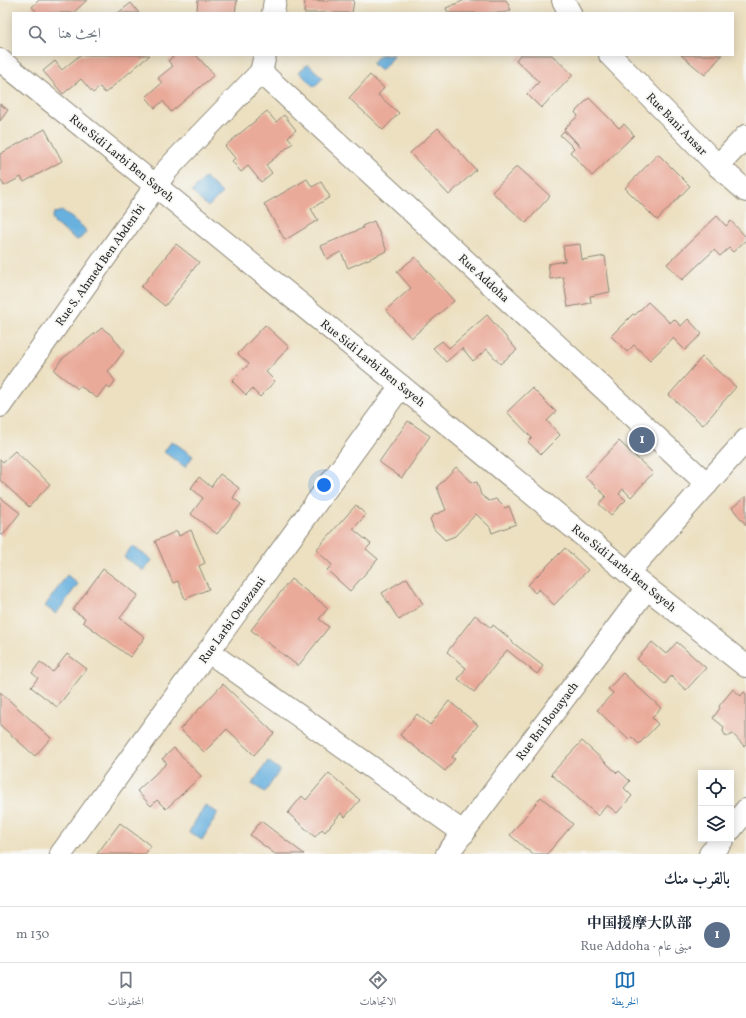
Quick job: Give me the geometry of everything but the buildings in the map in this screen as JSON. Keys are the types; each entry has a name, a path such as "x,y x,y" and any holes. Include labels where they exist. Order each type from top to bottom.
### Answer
{"street":[{"path":"273,12 275,0"},
{"path":"563,0 569,12"},
{"name":"Rue Bani Ansar","path":"611,56 718,166 746,191"},
{"name":"Rue Sidi Larbi Ben Sayeh","path":"0,60 647,588 746,666"},
{"name":"Rue S. Ahmed Ben Abden'bi","path":"0,406 167,170 263,63"},
{"name":"Rue Addoha","path":"263,63 707,484"},
{"path":"718,166 746,136"},
{"name":"Rue Larbi Ouazzani","path":"61,854 401,386"},
{"path":"628,572 746,440"},
{"name":"Rue Bni Bouayach","path":"448,854 647,588"},
{"path":"209,652 464,833"},
{"path":"734,826 746,810"},
{"path":"710,854 720,842"},
{"path":"727,854 729,842"}],"water":[{"path":"378,56 393,56 381,71 372,64"},
{"path":"308,64 323,78 314,87 299,72"},
{"path":"205,177 222,193 208,207 192,192"},
{"path":"63,211 84,228 86,232 81,238 77,240 55,224 52,219 54,213"},
{"path":"172,441 193,456 185,467 164,452"},
{"path":"132,546 152,560 144,571 124,557"},
{"path":"67,575 78,584 56,614 45,606"},
{"path":"268,761 280,770 265,792 252,784"},
{"path":"205,805 218,813 202,840 189,832"}],"place":[{"name":"中国援摩大队部","path":"642,440"}]}
